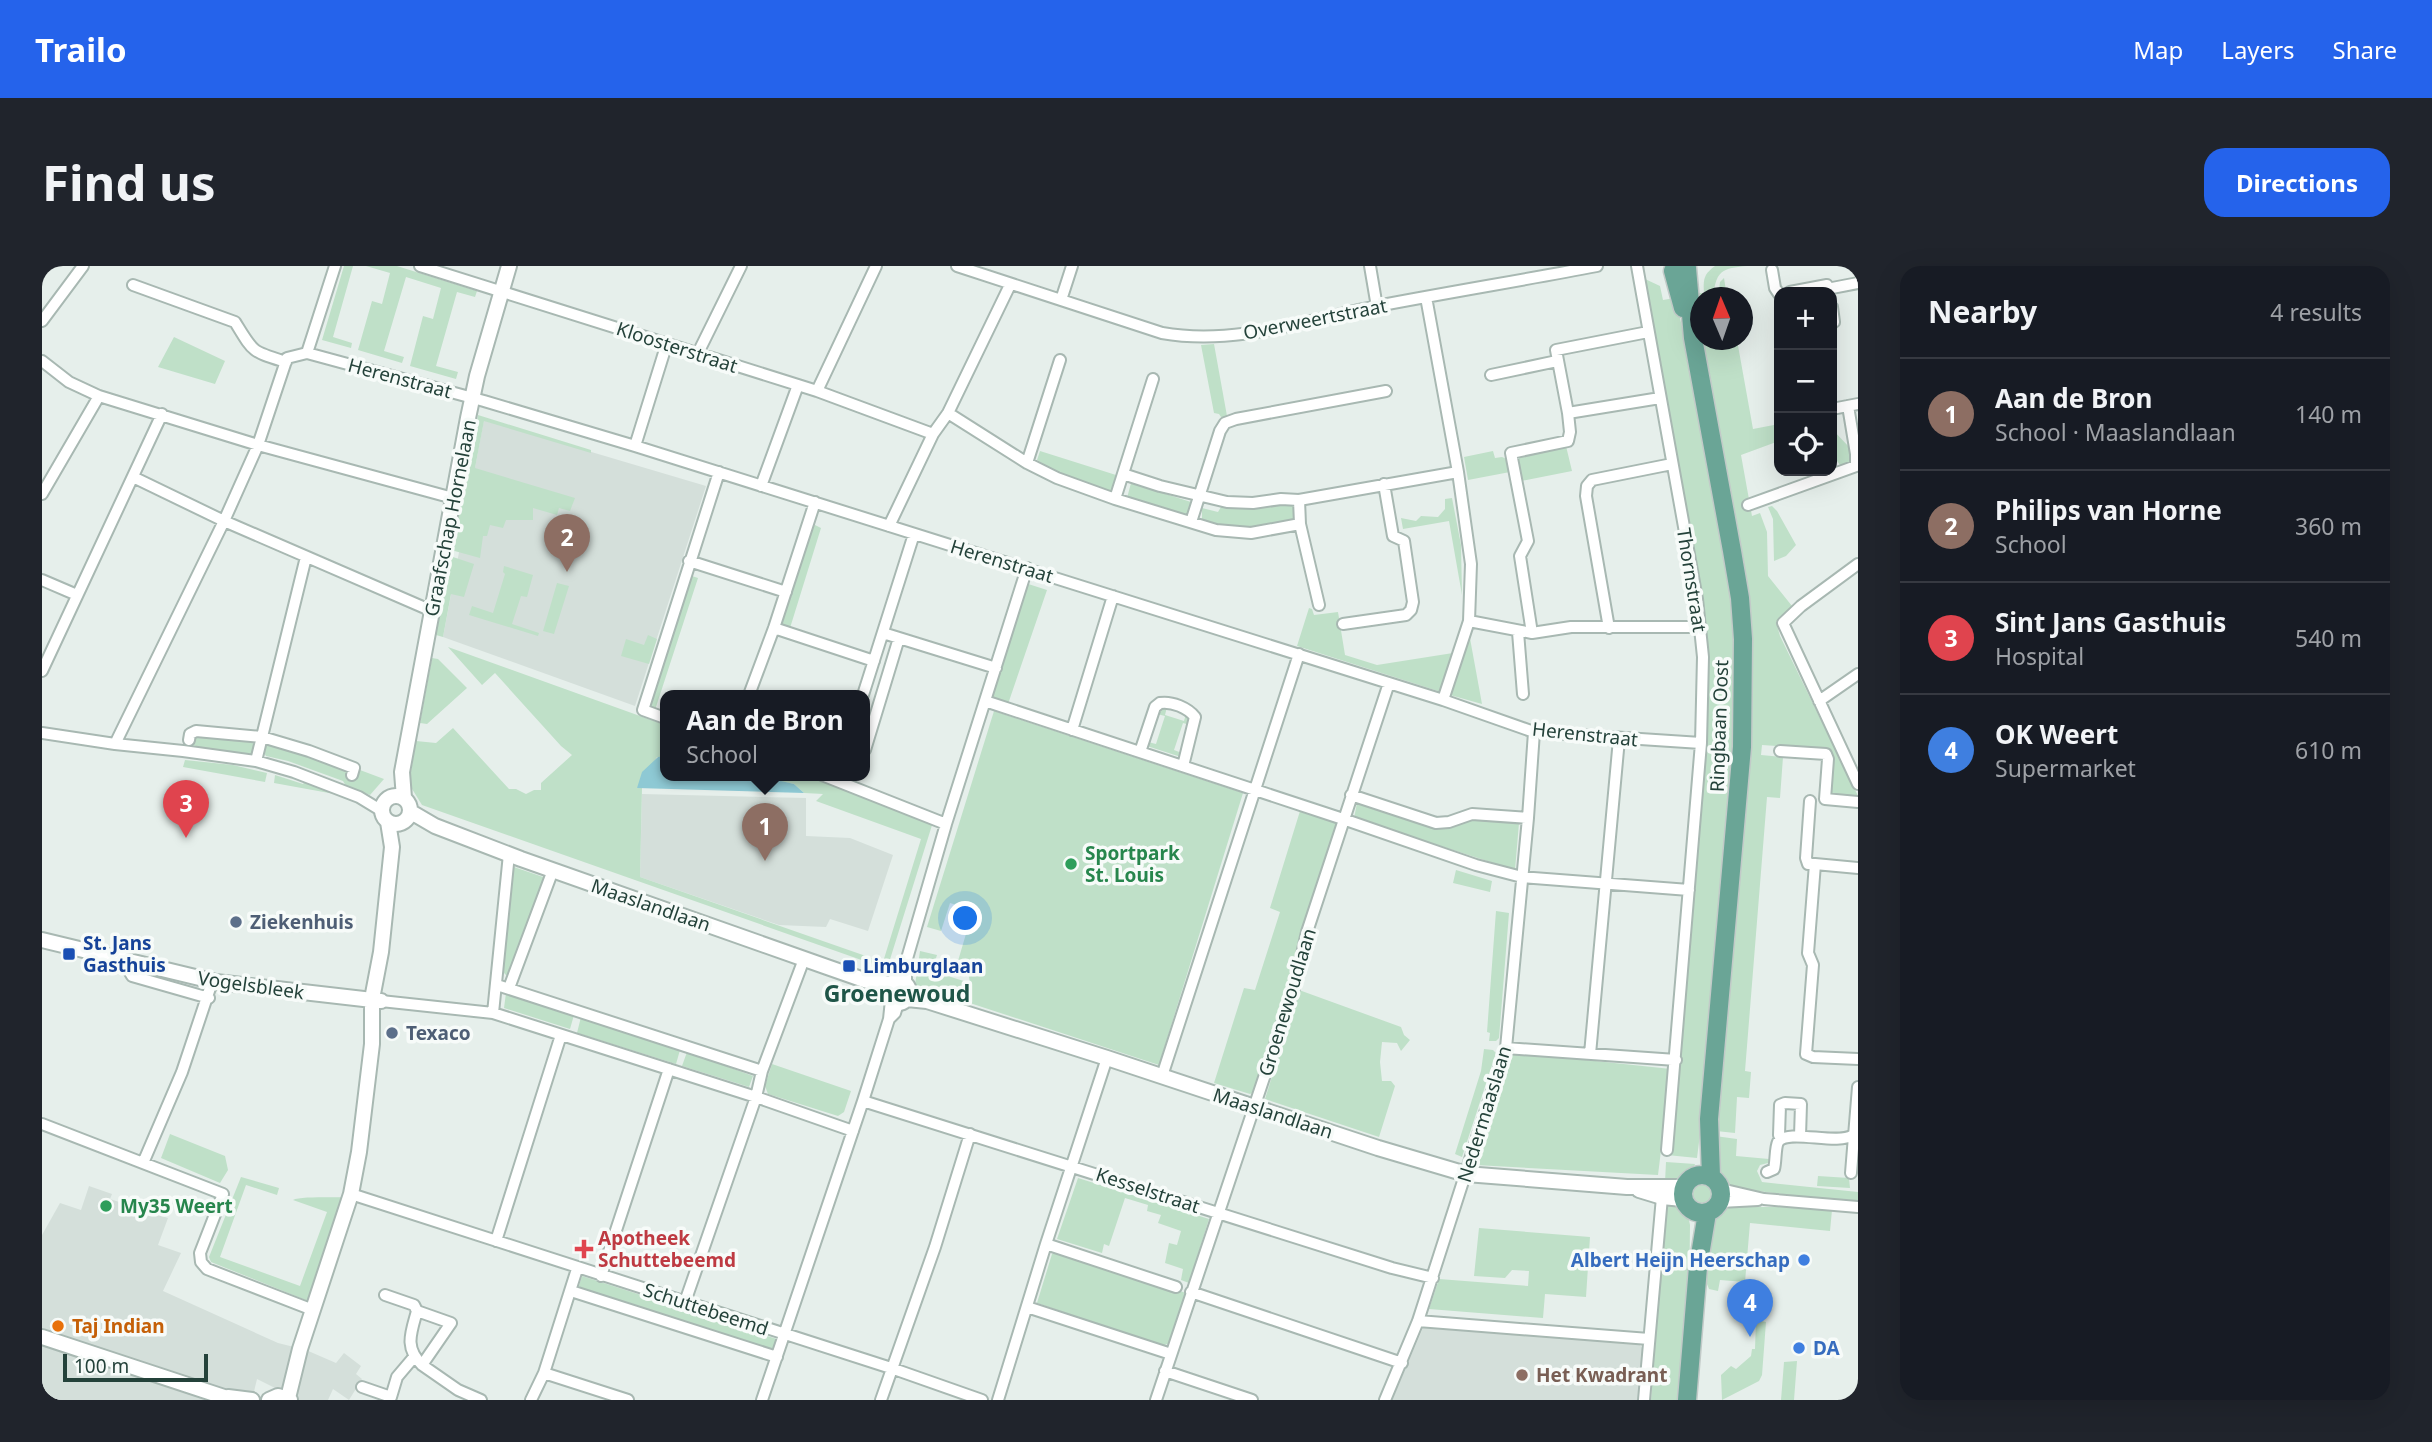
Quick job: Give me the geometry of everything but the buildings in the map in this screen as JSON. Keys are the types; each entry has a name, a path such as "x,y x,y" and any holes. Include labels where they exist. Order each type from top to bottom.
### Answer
{"main road":[{"name":"Ringbaan Oost","path":"1678,268 1732,551 1740,598 1743,639 1742,747 1702,1194 1693,1234 1698,1267 1687,1400"}],"street":[{"path":"42,321 83,266"},
{"path":"115,744 258,445 287,358 307,353 335,266"},
{"name":"Kloosterstraat","path":"420,266 817,391 933,434"},
{"name":"Graafschap Hornelaan","path":"281,1398 351,1194 372,1044 377,1033 381,952 402,772 472,398 509,266"},
{"path":"698,353 741,266"},
{"path":"817,391 876,266"},
{"name":"Overweertstraat","path":"957,266 1162,333 1183,336 1248,334 1377,306 1597,266"},
{"path":"1061,300 1072,266"},
{"path":"1370,266 1377,306"},
{"name":"Thornstraat","path":"1637,266 1701,628 1701,743 1667,1150"},
{"path":"1772,270 1775,287"},
{"path":"1837,288 1858,283"},
{"path":"133,285 235,322 254,351 286,362"},
{"path":"889,526 1010,285"},
{"path":"1426,298 1458,472 1471,564 1469,621 1443,700"},
{"path":"1532,633 1520,556 1528,541 1511,453 1568,441 1568,414 1556,350 1648,331"},
{"path":"635,446 667,343"},
{"name":"Herenstraat","path":"307,353 635,446 1299,654 1534,732 1701,743"},
{"path":"1027,463 1060,360"},
{"path":"42,361 69,382 99,396 258,445 453,498"},
{"path":"1491,375 1557,361"},
{"path":"1115,499 1153,379"},
{"path":"761,485 798,385"},
{"path":"1191,522 1220,431 1226,423 1386,391"},
{"path":"42,494 99,396"},
{"path":"1568,414 1660,398"},
{"path":"1748,505 1856,466 1853,405"},
{"path":"948,413 1027,463 1057,478 1115,499 1216,530 1251,533 1300,523"},
{"path":"42,671 162,414"},
{"path":"1609,628 1586,496 1587,486 1592,480 1672,464"},
{"path":"660,716 643,710 719,472"},
{"path":"1123,474 1160,486 1240,503 1299,500 1458,472"},
{"path":"133,477 223,521 432,611"},
{"path":"1343,624 1406,615 1411,610 1413,602 1404,541 1393,536 1384,484"},
{"path":"1299,500 1300,523 1319,605"},
{"path":"750,690 774,628 815,502"},
{"path":"865,690 914,534"},
{"path":"256,761 306,557"},
{"path":"689,561 786,592"},
{"path":"1857,780 1783,623 1801,606 1858,564"},
{"path":"762,1400 898,992 946,824 1027,569"},
{"path":"42,580 77,595"},
{"path":"1072,730 1113,596"},
{"path":"1469,621 1532,633 1571,627 1701,628"},
{"path":"774,628 874,661"},
{"path":"1518,632 1523,694"},
{"path":"883,634 996,668"},
{"path":"870,734 899,638"},
{"path":"42,639 54,644"},
{"path":"1162,1076 1299,654"},
{"path":"1819,701 1858,674"},
{"name":"Groenewoudlaan","path":"1156,1400 1295,985 1307,932 1389,683"},
{"path":"985,701 1476,865 1522,877 1689,890"},
{"path":"1140,752 1155,707 1160,703 1174,704 1191,711 1195,717 1183,766"},
{"path":"189,740 190,734 196,731 262,737 354,768 352,775"},
{"name":"Nedermaaslaan","path":"1385,1400 1402,1363 1433,1278 1506,1048 1534,732"},
{"path":"42,733 256,761 396,811"},
{"path":"1590,1054 1619,738"},
{"path":"1780,751 1826,754 1828,759 1825,799 1858,802"},
{"path":"855,781 946,824"},
{"path":"1351,795 1436,823 1449,822 1472,814 1528,818"},
{"path":"1810,801 1805,858 1808,864 1858,868"},
{"name":"Maaslandlaan","path":"396,811 553,870 867,981 875,987 927,1001 1378,1148 1466,1174 1702,1194"},
{"path":"493,1013 509,854"},
{"path":"1815,864 1808,953 1812,964 1806,1054 1813,1057 1858,1059"},
{"path":"509,988 553,870"},
{"name":"Vogelsbleek","path":"42,940 212,982 377,1000"},
{"path":"685,1302 756,1097 762,1071 804,959"},
{"name":"Vogelsbleek","path":"131,961 129,971 132,976 209,998"},
{"path":"142,1163 182,1072 209,998 212,982"},
{"path":"497,985 762,1071"},
{"path":"377,1000 493,1013 853,1131"},
{"path":"496,1241 561,1035"},
{"path":"1506,1048 1676,1060"},
{"path":"998,1400 1107,1058"},
{"path":"601,1276 669,1069"},
{"path":"1851,1173 1858,1087"},
{"name":"Kesselstraat","path":"863,1101 1392,1268 1433,1278"},
{"path":"1781,1139 1780,1105 1784,1103 1801,1104 1800,1136"},
{"path":"42,1124 223,1194 200,1253 201,1262 207,1269 313,1310"},
{"path":"881,1400 935,1247 970,1134"},
{"path":"1767,1172 1774,1169 1777,1143 1781,1139 1800,1136 1842,1140 1853,1135"},
{"name":"Maaslandlaan","path":"1627,1187 1662,1197 1702,1194"},
{"name":"Schuttebeemd","path":"351,1194 891,1368 982,1400"},
{"path":"1702,1194 1858,1207"},
{"path":"1644,1400 1662,1197"},
{"path":"1046,1244 1176,1287"},
{"path":"531,1400 544,1373 577,1269"},
{"name":"Schuttebeemd","path":"571,1291 777,1357"},
{"path":"1191,1293 1402,1363"},
{"path":"362,1387 391,1397 397,1377 418,1361 450,1323 417,1311 414,1305 385,1295"},
{"path":"1027,1307 1171,1354"},
{"path":"417,1311 409,1337 418,1361 458,1390 481,1400"},
{"path":"1418,1321 1650,1339"},
{"path":"42,1337 231,1399 252,1400"},
{"path":"1165,1371 1252,1400"},
{"path":"544,1373 628,1400"}],"shaded area":[{"path":"484,420 706,486 635,706 443,637"},
{"path":"642,794 806,798 806,836 850,838 893,855 868,931 830,919 826,927 779,925 640,877"},
{"path":"89,1186 112,1194 110,1199 168,1218 158,1245 181,1253 163,1291 278,1343 306,1350 336,1363 344,1353 361,1366 356,1374 362,1379 349,1400 333,1389 328,1400 299,1400 257,1379 252,1400 42,1400 42,1235 60,1203 81,1210"},
{"name":"Het Kwadrant","path":"1423,1328 1639,1344 1643,1349 1638,1400 1392,1400"}],"green space":[{"path":"344,266 353,266 333,337 352,343 351,348 322,340"},
{"path":"366,266 397,266 477,291 475,297 457,292 436,366 458,372 456,379 410,366 423,316 433,319 441,288 406,277 384,351 404,357 402,363 358,350 372,301 382,304 390,273"},
{"path":"1715,266 1747,266 1724,271 1717,278 1715,287 1704,287 1708,272"},
{"path":"1724,278 1725,287 1719,287 1720,282"},
{"path":"1645,279 1660,286 1663,300 1675,298 1694,375 1731,577 1739,707 1709,1063 1697,1158 1667,1155 1693,893 1709,688 1703,598"},
{"path":"174,337 225,361 215,384 158,367"},
{"path":"1214,344 1227,416 1223,420 1219,414 1214,413 1201,345"},
{"path":"1702,350 1739,350 1753,429 1774,425 1774,443 1741,455 1752,516 1760,513 1767,532 1768,576 1792,606 1776,622 1780,636 1858,796 1830,795 1832,750 1762,745 1761,755 1783,757 1780,798 1767,797 1745,1071 1751,1072 1749,1098 1737,1097 1735,1133 1716,1131 1749,732"},
{"path":"478,415 591,450 591,453 484,421 475,468 575,498 570,511 559,508 557,515 533,508 533,520 506,520 503,528 490,525 487,536 483,536 480,558 451,550"},
{"path":"1837,434 1850,448 1852,462 1840,465 1837,461"},
{"path":"1566,446 1572,471 1521,481 1517,461 1523,453"},
{"path":"1040,451 1116,475 1111,491 1045,466 1037,460"},
{"path":"1493,451 1495,458 1509,460 1510,472 1468,480 1464,457"},
{"path":"1131,483 1191,502 1187,515 1127,498"},
{"path":"1452,498 1461,545 1462,595 1449,521 1403,529 1401,518 1416,521 1421,516 1438,517 1445,509 1445,499"},
{"path":"1279,502 1293,506 1295,517 1288,523 1233,527 1202,519 1202,508 1218,512 1221,507 1254,507"},
{"path":"1772,506 1796,545 1786,556 1774,561 1773,519 1768,507"},
{"path":"815,525 821,528 790,628 781,625 811,527"},
{"path":"450,556 474,564 464,597 451,594 443,637 436,635"},
{"path":"504,566 533,575 527,597 521,596 512,624 539,633 538,636 469,615 472,606 493,613 505,574"},
{"path":"692,576 698,578 655,710 649,708"},
{"path":"1022,582 1047,590 1008,704 991,698"},
{"path":"557,583 569,586 554,634 543,631"},
{"path":"1309,608 1314,615 1338,612 1345,655 1377,665 1453,653 1441,692 1297,646"},
{"path":"1469,633 1482,704 1450,695"},
{"path":"648,635 657,639 649,664 621,656 626,639 644,645"},
{"path":"448,647 660,723 660,757 657,757 637,788 642,788 640,877 883,962 921,839 816,801 823,794 804,793 794,784 778,781 820,781 933,822 887,969 422,805 409,784 416,741 436,743 453,728 509,789 526,794 541,790 541,783 572,755 495,673 482,685"},
{"path":"432,658 438,659 467,688 427,724 420,723"},
{"path":"1162,707 1167,707 1165,715 1184,721 1186,714 1190,715 1190,725 1183,723 1174,750 1182,753 1181,757 1147,746 1148,742 1156,744 1165,716 1157,714"},
{"path":"994,711 1243,793 1159,1065 915,985 920,951 937,955 932,971 970,983 967,966 958,961 973,910 950,903 941,931 927,927"},
{"path":"196,734 255,740 255,753 191,746"},
{"path":"269,742 348,769 346,777 354,780 360,770 384,779 370,795 346,786 343,781 266,756 264,753"},
{"path":"185,760 233,765 267,773 265,782 183,767"},
{"path":"275,775 303,784 306,780 340,795 274,783"},
{"path":"1357,803 1433,825 1476,818 1515,821 1519,823 1515,870 1354,818"},
{"path":"1300,811 1339,824 1254,1092 1250,1094 1214,1083 1244,988 1255,990 1280,912 1270,908"},
{"path":"514,867 546,878 509,975 506,975 502,971"},
{"path":"1456,870 1492,881 1490,892 1453,883"},
{"path":"1496,911 1509,913 1499,1038 1489,1041 1490,1033 1487,1032"},
{"path":"1299,990 1401,1027 1410,1040 1401,1051 1397,1043 1382,1042 1382,1081 1391,1081 1395,1086 1379,1137 1265,1099"},
{"path":"506,993 574,1015 570,1029 504,1008"},
{"path":"581,1017 680,1050 676,1064 577,1033"},
{"path":"1484,1049 1496,1053 1462,1157 1455,1154 1481,1071"},
{"path":"687,1052 753,1076 749,1087 682,1066"},
{"path":"1510,1052 1671,1069 1658,1175 1475,1165"},
{"path":"772,1064 851,1091 844,1112 838,1116 768,1094 765,1086"},
{"path":"170,1134 225,1156 228,1170 220,1183 161,1158"},
{"path":"1715,1136 1737,1139 1736,1156 1769,1159 1768,1163 1760,1165 1757,1171 1762,1182 1858,1192 1858,1203 1733,1188 1718,1174"},
{"path":"1666,1162 1695,1164 1683,1178 1665,1182"},
{"path":"1818,1176 1849,1178 1850,1188 1817,1186"},
{"path":"241,1177 279,1188 277,1195 246,1185 220,1257 300,1286 327,1212 293,1200 346,1197 308,1301 211,1262 209,1257"},
{"path":"1078,1178 1209,1219 1189,1283 1181,1280 1183,1269 1165,1263 1169,1243 1177,1245 1181,1231 1158,1223 1161,1215 1147,1211 1148,1205 1125,1198 1109,1246 1104,1244 1102,1253 1057,1239"},
{"path":"1698,1183 1706,1183 1713,1190 1713,1198 1706,1205 1698,1205 1691,1198 1691,1190"},
{"path":"1668,1202 1683,1209 1690,1225 1689,1309 1681,1400 1651,1400 1665,1206"},
{"path":"1733,1207 1832,1210 1830,1231 1750,1223 1745,1282 1720,1280 1718,1291 1709,1289 1705,1279 1713,1217 1722,1210"},
{"path":"1479,1228 1590,1237 1586,1297 1545,1294 1543,1318 1429,1309 1439,1279 1528,1286 1529,1271 1512,1270 1505,1278 1474,1276"},
{"path":"1057,1252 1186,1293 1170,1343 1162,1346 1037,1303 1052,1254"},
{"path":"582,1276 780,1340 775,1352 578,1289"},
{"path":"1756,1320 1766,1322 1762,1375 1759,1381 1722,1400 1721,1375 1731,1366 1736,1369 1751,1356 1752,1349 1755,1349"},
{"path":"1797,1361 1794,1400 1781,1400 1784,1362"}],"water":[{"path":"658,757 660,781 781,781 794,784 804,793 637,788 642,772"}],"place":[{"name":"Philips van Horne","path":"567,572"},
{"name":"Sint Jans Gasthuis","path":"186,838"},
{"name":"Aan de Bron","path":"765,861"},
{"name":"Sportpark St. Louis","path":"1071,864"},
{"name":"Ziekenhuis","path":"236,922"},
{"name":"St. Jans Gasthuis","path":"69,954"},
{"name":"Limburglaan","path":"849,966"},
{"name":"Texaco","path":"392,1033"},
{"name":"My35 Weert","path":"106,1206"},
{"name":"Apotheek Schuttebeemd","path":"584,1249"},
{"name":"Albert Heijn Heerschap","path":"1804,1260"},
{"name":"Taj Indian","path":"58,1326"},
{"name":"OK Weert","path":"1750,1337"},
{"name":"DA","path":"1799,1348"},
{"name":"Het Kwadrant","path":"1522,1375"}],"district":[{"name":"Groenewoud","path":"897,993"}]}
